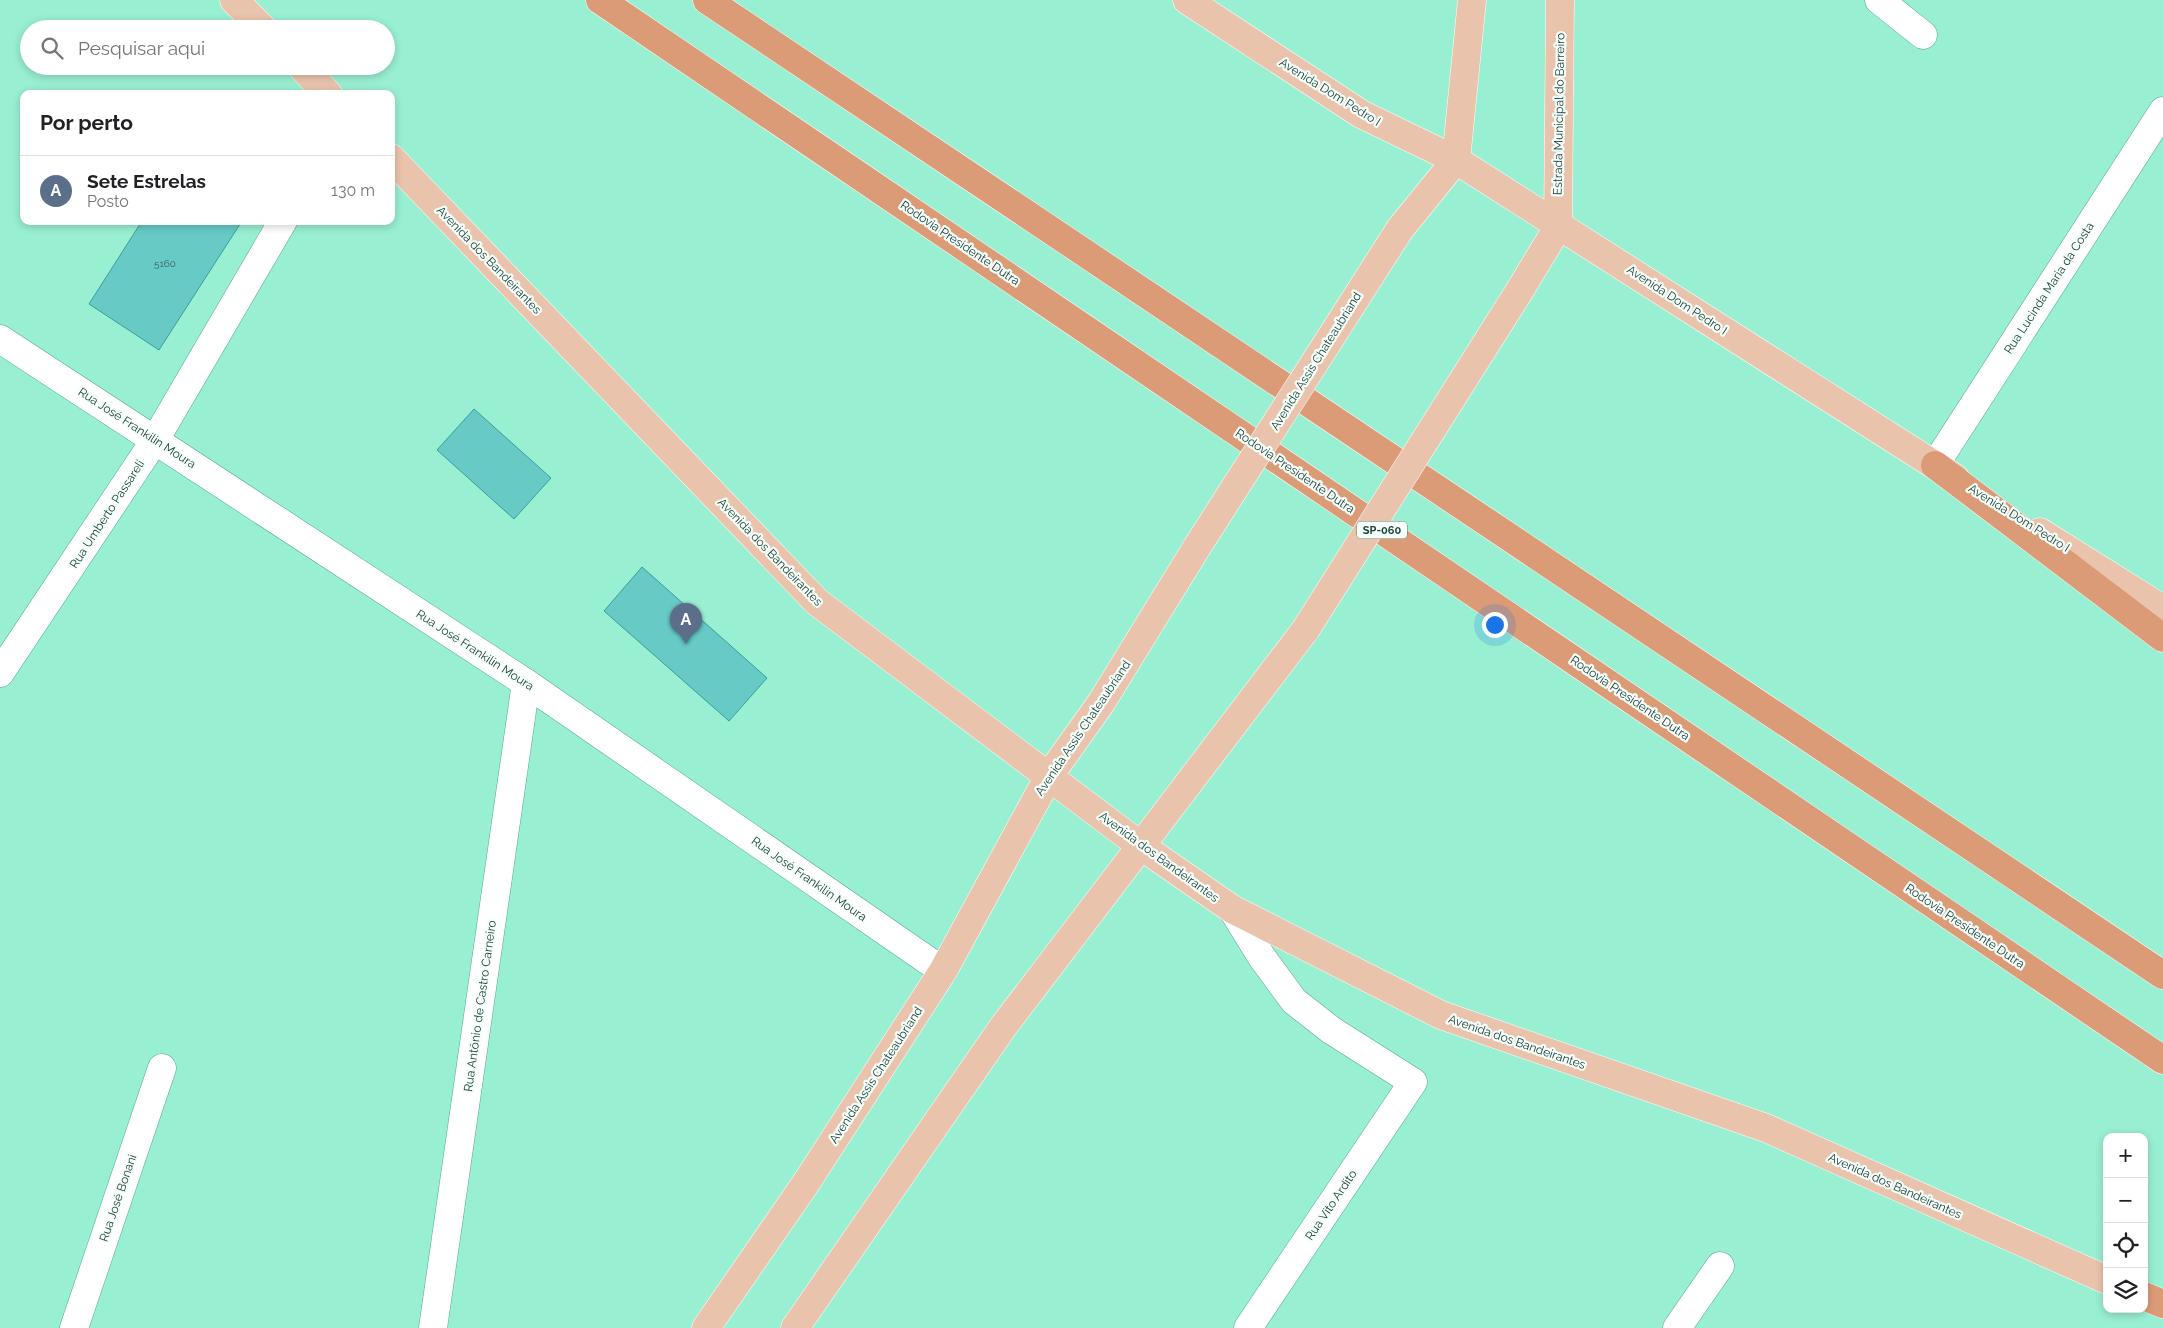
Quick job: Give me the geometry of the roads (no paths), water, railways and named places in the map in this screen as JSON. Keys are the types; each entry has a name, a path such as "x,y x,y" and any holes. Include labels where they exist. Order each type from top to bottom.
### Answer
{"highway":[{"name":"Rodovia Presidente Dutra","path":"600,0 2163,1060"},
{"path":"707,0 2163,975"},
{"path":"1935,465 2163,638"},
{"path":"2148,1298 2163,1304"}],"main road":[{"path":"234,0 254,20"},
{"name":"Avenida Dom Pedro I","path":"1187,0 1361,114 1456,160 1558,227 1617,261 2163,609"},
{"path":"1456,160 1472,0"},
{"name":"Estrada Municipal do Barreiro","path":"1558,227 1560,0"},
{"path":"310,75 324,90"},
{"name":"Avenida Assis Chateaubriand","path":"706,1328 806,1183 943,971 1049,776 1101,703 1400,229 1456,160"},
{"name":"Avenida dos Bandeirantes","path":"395,162 817,602 1141,846 1232,909 1442,1015 1766,1128 2103,1278"},
{"path":"795,1328 1003,1027 1306,629 1558,227"},
{"path":"2148,1300 2163,1309"}],"street":[{"path":"1879,0 1923,35"},
{"name":"Rua Lucinda Maria da Costa","path":"1935,465 2163,111"},
{"name":"Rua Umberto Passareli","path":"0,674 155,440 282,225"},
{"name":"Rua José Frankilin Moura","path":"0,339 526,684 943,971"},
{"name":"Rua Antônio de Castro Carneiro","path":"433,1328 526,684"},
{"name":"Rua Vito Ardito","path":"1232,909 1294,1001 1331,1030 1413,1082 1248,1328"},
{"name":"Rua José Bonani","path":"74,1328 162,1068"},
{"path":"1677,1328 1720,1266"}],"place":[{"name":"Sete Estrelas","path":"686,644"}]}
